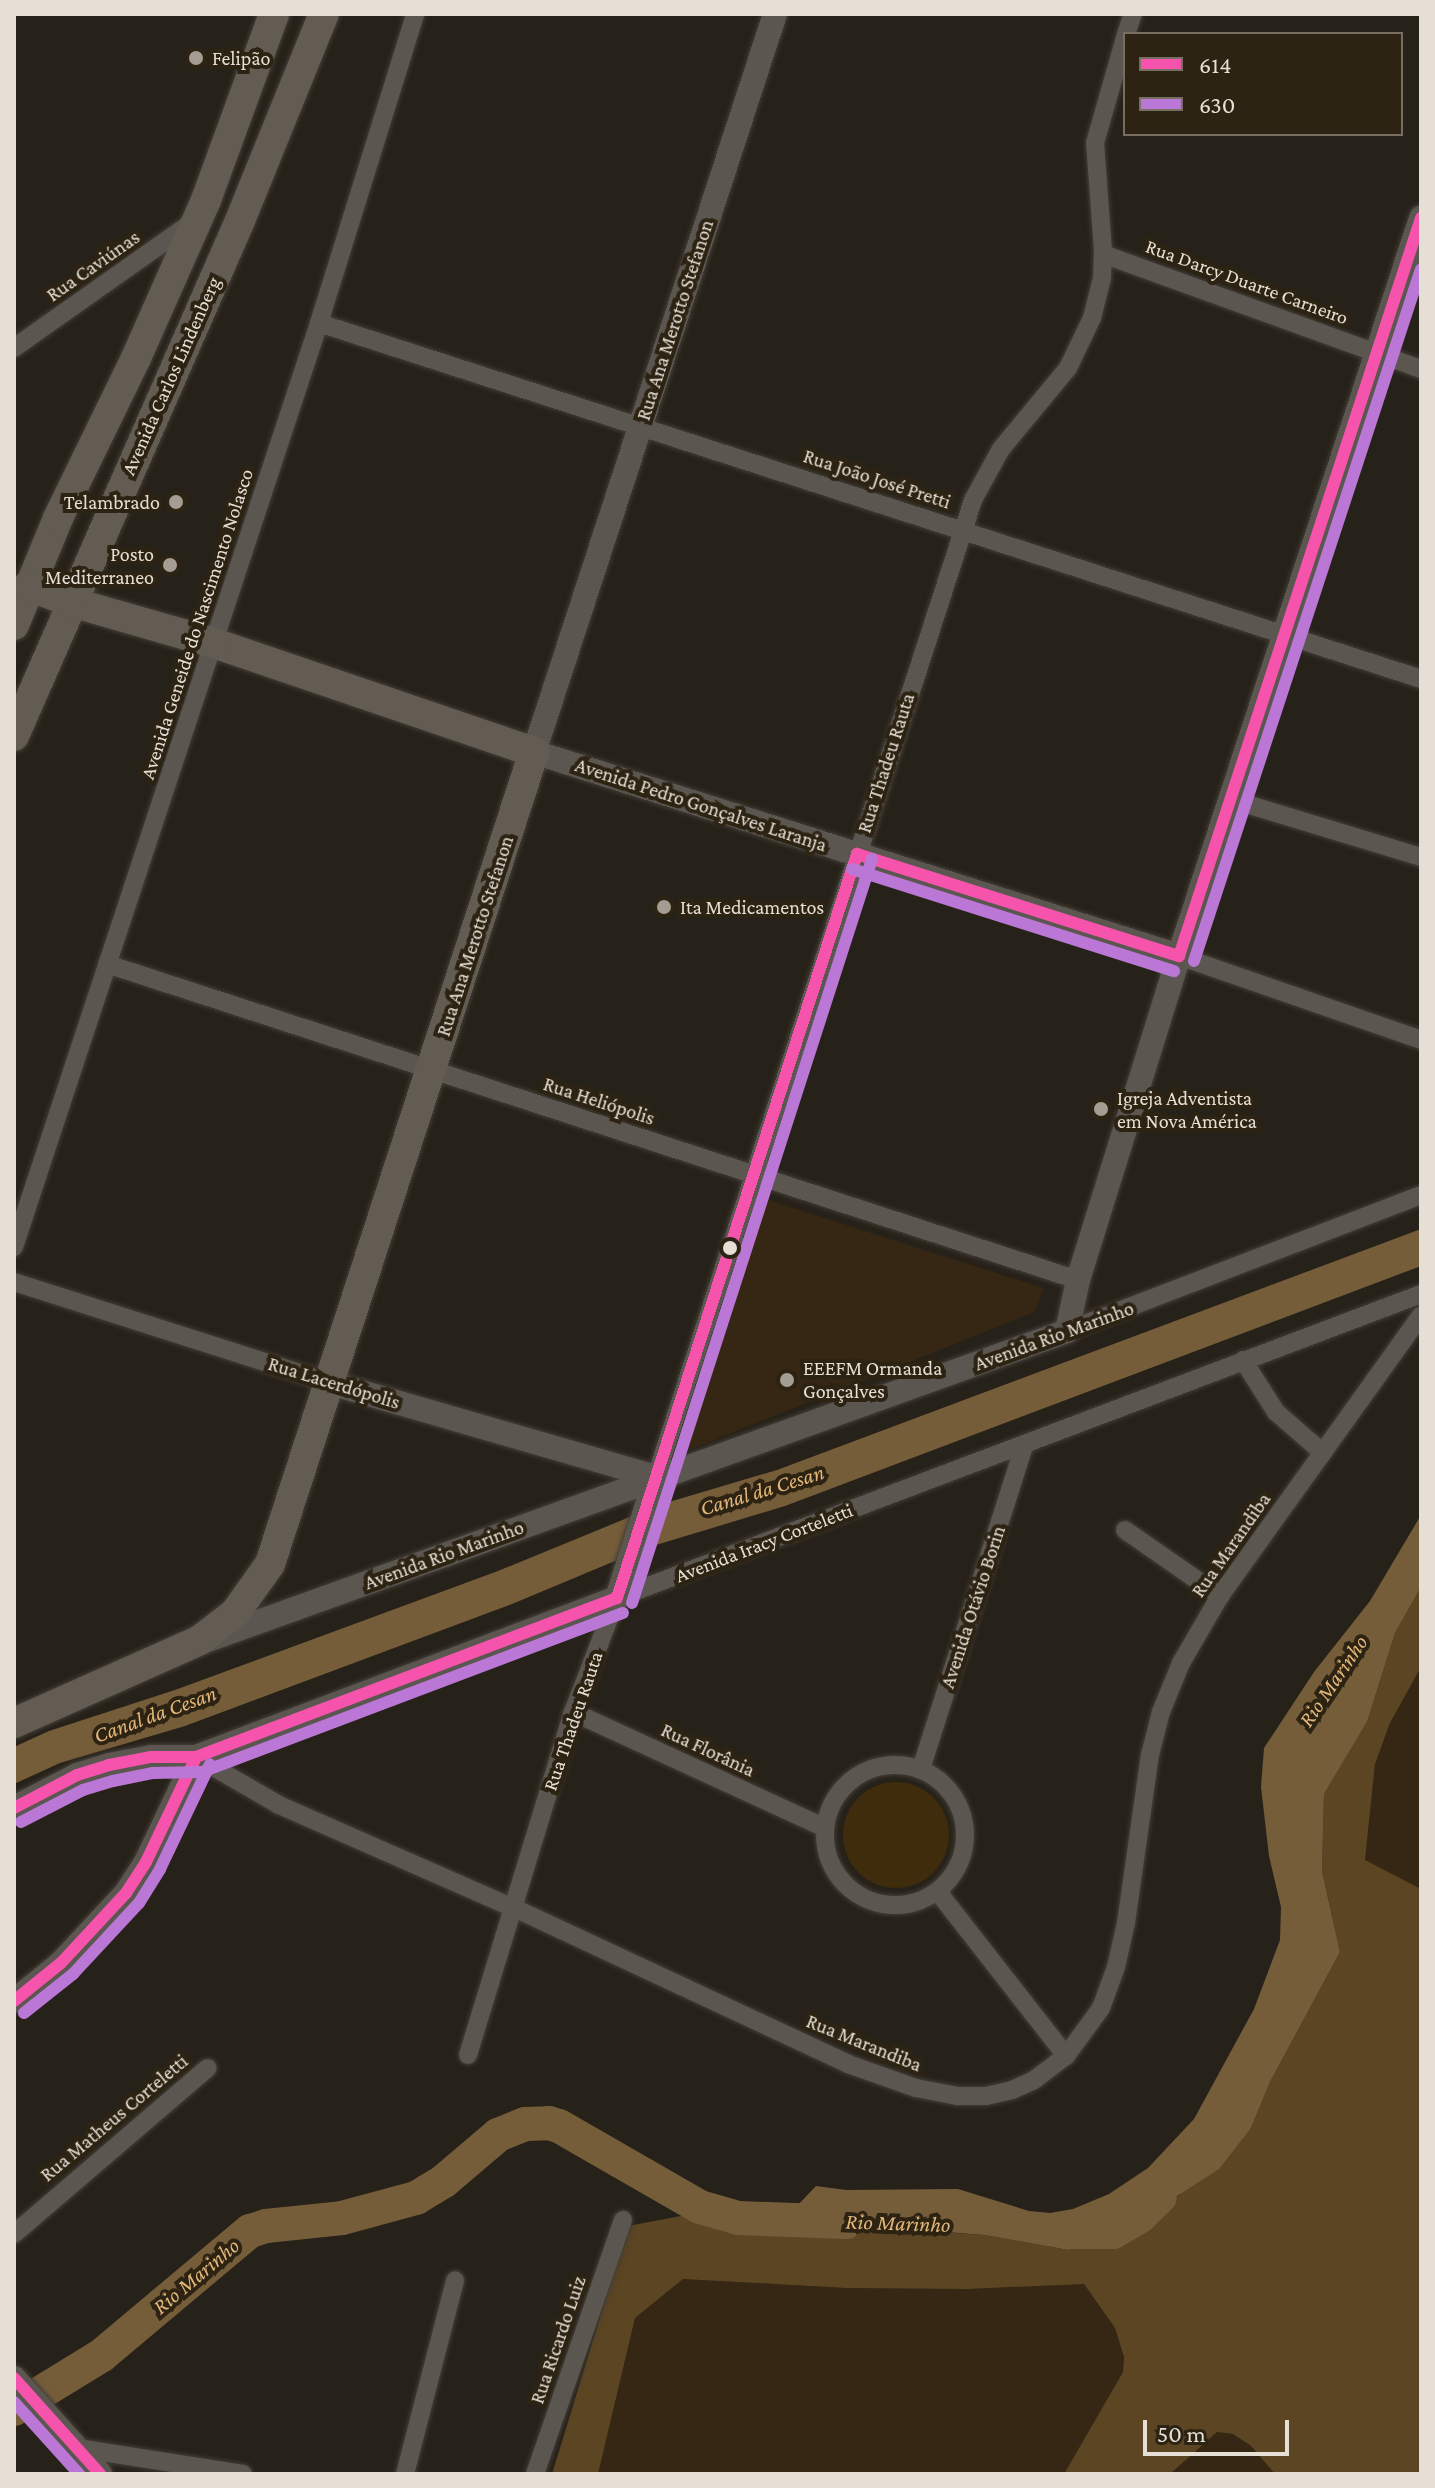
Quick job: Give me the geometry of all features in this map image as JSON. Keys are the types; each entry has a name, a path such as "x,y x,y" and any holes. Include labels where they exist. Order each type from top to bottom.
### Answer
{"main road":[{"name":"Avenida Carlos Lindenberg","path":"14,625 28,586 197,219 274,14"},
{"name":"Avenida Carlos Lindenberg","path":"14,736 239,223 324,14"},
{"name":"Avenida Pedro Gonçalves Laranja","path":"28,586 71,602 214,643 534,752"},
{"name":"Rua Ana Merotto Stefanon","path":"14,1723 187,1648 235,1613 270,1564 534,752"}],"street":[{"name":"Avenida Geneide do Nascimento Nolasco","path":"14,1247 319,323 415,14"},
{"name":"Rua Ana Merotto Stefanon","path":"534,752 775,14"},
{"name":"Rua Thadeu Rauta","path":"468,2055 573,1712 629,1562 962,530 988,469 1059,379 1082,344 1096,305 1103,254 1095,143 1123,46"},
{"path":"1067,1331 1078,1280 1179,956 1421,218"},
{"name":"Rua Caviúnas","path":"14,348 197,219"},
{"name":"Rua Darcy Duarte Carneiro","path":"1103,254 1421,369"},
{"name":"Rua João José Pretti","path":"319,323 1421,679"},
{"name":"Avenida Pedro Gonçalves Laranja","path":"534,752 1179,956 1421,1040"},
{"path":"1230,799 1421,857"},
{"name":"Rua Heliópolis","path":"107,964 1078,1280"},
{"name":"Avenida Rio Marinho","path":"187,1648 1067,1331 1421,1195"},
{"name":"Rua Lacerdópolis","path":"14,1282 330,1383 656,1477"},
{"name":"Avenida Iracy Corteletti","path":"14,1808 77,1775 151,1757 196,1757 1421,1294"},
{"name":"Rua Marandiba","path":"196,1757 279,1805 514,1908 848,2064 916,2088 958,2096 986,2096 1034,2080 1066,2056 1101,2008 1116,1967 1150,1755 1161,1712 1181,1663 1220,1596 1421,1315"},
{"path":"1243,1360 1276,1412 1323,1453"},
{"name":"Avenida Otávio Borin","path":"921,1769 1025,1444"},
{"path":"1125,1530 1220,1596"},
{"name":"Rua Florânia","path":"573,1712 825,1828"},
{"path":"151,1757 168,1773 179,1792"},
{"path":"14,2001 61,1963 126,1893 146,1862 196,1757"},
{"path":"903,1765 921,1769 940,1780 954,1796 963,1815 966,1837 962,1858 953,1877 938,1892 920,1902 880,1904 861,1897 833,1868 826,1848 825,1828 838,1794 866,1770 903,1765"},
{"path":"938,1892 1066,2056"},
{"name":"Rua Matheus Corteletti","path":"14,2234 208,2068"},
{"name":"Rua Ricardo Luiz","path":"535,2474 623,2220"},
{"path":"405,2474 455,2280"},
{"path":"16,2381 100,2474"},
{"path":"77,2448 199,2470 243,2474"}],"shaded area":[{"name":"EEEFM Ormanda Gonçalves","path":"768,1200 1043,1288 1035,1312 684,1452 682,1448 762,1204"},
{"path":"1421,1587 1421,1667 1390,1723 1375,1764 1365,1860 1421,1889 1421,2474 1275,2474 1251,2446 1233,2434 1217,2432 1170,2474 1064,2474 1123,2372 1124,2357 1115,2328 1084,2284 967,2289 846,2288 683,2279 635,2318 598,2474 552,2474 628,2226 712,2210 844,2226 985,2235 1069,2250 1137,2222 1175,2199 1251,2128 1270,2082 1340,1952 1322,1871 1324,1794 1367,1722 1395,1633"},
{"path":"1421,1667 1421,1889 1365,1861 1375,1764 1390,1723"},
{"path":"896,1782 916,1786 933,1798 945,1815 949,1835 945,1855 933,1872 916,1884 896,1888 876,1884 859,1872 847,1855 843,1835 847,1815 859,1798 876,1786"},
{"path":"683,2279 846,2288 967,2289 1084,2284 1115,2328 1124,2357 1123,2372 1064,2474 598,2474 635,2318"},
{"path":"1216,2432 1232,2434 1251,2446 1275,2474 1170,2474"}],"water":[{"name":"Canal da Cesan","path":"1421,1229 1421,1266 785,1506 646,1548 512,1604 185,1726 60,1763 14,1784 14,1747 49,1731 175,1690 498,1571 659,1505 777,1470"},
{"path":"1421,1515 1421,1587 1395,1633 1367,1722 1324,1794 1322,1871 1340,1952 1270,2082 1251,2128 1219,2169 1137,2222 1069,2250 985,2235 801,2221 795,2208 816,2186 846,2190 958,2189 1029,2211 1050,2213 1073,2209 1109,2194 1148,2168 1194,2119 1254,2009 1280,1940 1281,1907 1269,1856 1261,1787 1264,1748 1314,1672 1370,1601"}],"waterway":[{"name":"Rio Marinho","path":"14,2409 102,2355 250,2231 266,2226 342,2218 416,2198 444,2181 498,2135 525,2124 549,2123 559,2126 700,2207 738,2218 846,2222"},
{"name":"Rio Marinho","path":"1066,2232 1113,2232 1139,2217 1160,2197"}],"transit line":[{"name":"614","path":"1179,956 1421,218"},
{"name":"630","path":"1194,961 1421,269"},
{"name":"614","path":"857,854 1179,956"},
{"name":"614","path":"617,1598 857,854"},
{"name":"630","path":"632,1603 872,859"},
{"name":"630","path":"852,869 1174,971"},
{"name":"614","path":"14,1808 77,1775 109,1765 151,1757 196,1757 617,1598"},
{"name":"630","path":"21,1822 83,1790 113,1781 153,1773 202,1772 623,1613"},
{"name":"614","path":"14,2001 61,1963 126,1893 146,1862 196,1757"},
{"name":"630","path":"24,2013 73,1974 139,1903 160,1869 210,1764"},
{"name":"614","path":"14,2378 100,2474"},
{"name":"630","path":"14,2402 79,2474"}],"place":[{"name":"Felipão","path":"196,58"},
{"name":"Telambrado","path":"176,502"},
{"name":"Posto Mediterraneo","path":"170,565"},
{"name":"Ita Medicamentos","path":"664,907"},
{"name":"Igreja Adventista em Nova América","path":"1101,1109"},
{"name":"EEEFM Ormanda Gonçalves","path":"787,1380"}]}
